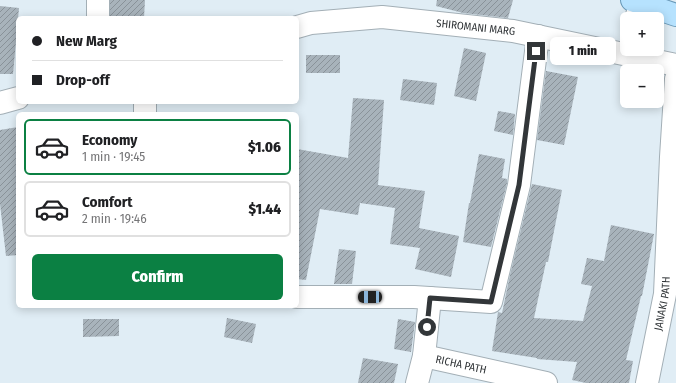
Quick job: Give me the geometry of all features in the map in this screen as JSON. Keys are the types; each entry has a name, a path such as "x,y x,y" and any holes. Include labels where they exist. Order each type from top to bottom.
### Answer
{"main road":[{"path":"637,6 676,15"}],"street":[{"path":"98,0 98,16"},
{"name":"SHIROMANI MARG","path":"299,26 311,23 382,17 513,31 620,51"},
{"path":"299,297 414,297 491,302 519,185 538,36"},
{"name":"SHIROMANI MARG","path":"641,56 676,65"},
{"name":"JANAKI PATH","path":"647,383 665,294 676,79"},
{"path":"0,103 16,99"},
{"path":"417,383 424,356 430,298"},
{"name":"RICHA PATH","path":"424,356 546,383"}],"building":[{"path":"110,0 145,0 144,16 110,16"},
{"path":"437,0 513,0 508,18 463,13 436,6"},
{"path":"0,6 19,8 18,16 16,16 16,41 13,74 0,74"},
{"path":"464,48 486,53 476,101 454,96"},
{"path":"306,55 340,55 340,73 306,73"},
{"path":"546,71 578,77 564,145 537,140"},
{"path":"403,79 437,83 434,105 400,100"},
{"path":"353,98 384,100 378,185 425,191 419,228 459,236 451,277 415,269 420,248 390,244 395,208 360,203 358,215 320,209 306,280 299,279 299,149 348,158"},
{"path":"498,111 515,114 513,135 494,131"},
{"path":"16,127 16,255 6,256 0,204 0,130"},
{"path":"479,154 505,159 502,178 507,179 507,183 491,247 463,242"},
{"path":"532,184 562,190 548,262 546,262 534,318 583,321 592,286 581,284 587,258 604,261 611,225 654,234 642,296 626,360 633,361 629,383 586,383 572,380 577,362 537,359 492,351 498,312 502,313"},
{"path":"339,249 356,251 352,284 334,284"},
{"path":"227,318 256,324 252,343 224,337"},
{"path":"83,319 119,319 119,336 83,337"},
{"path":"398,319 415,322 411,352 394,349"},
{"path":"363,358 398,364 394,383 358,383"}],"route":[{"path":"427,327 430,298 491,302 519,185 536,51"}]}
